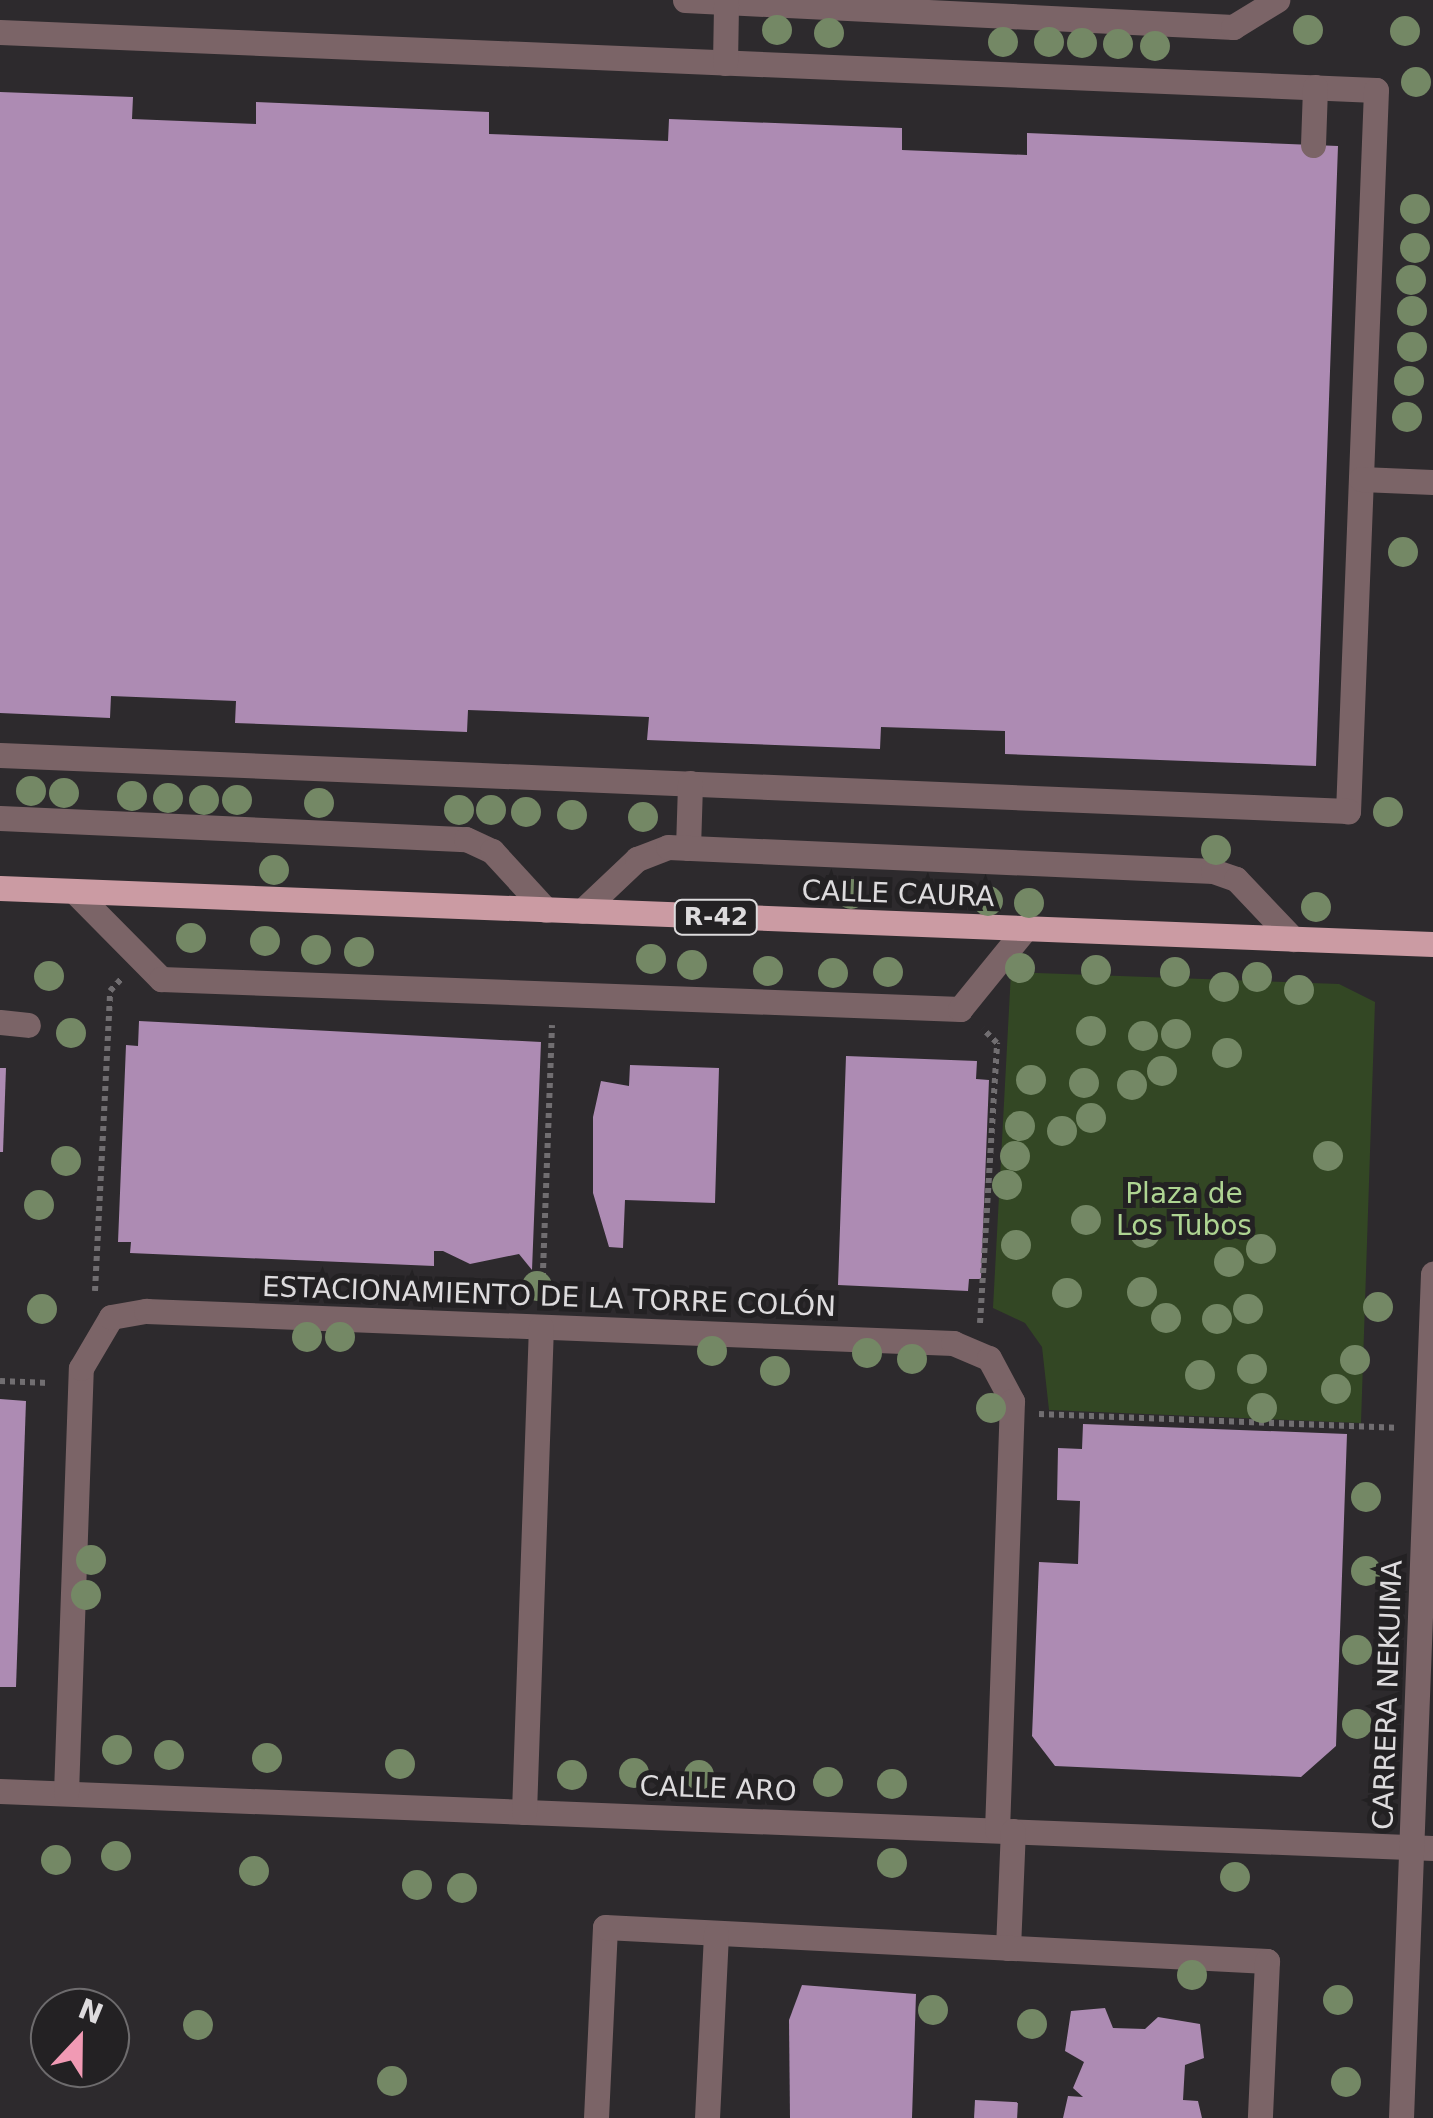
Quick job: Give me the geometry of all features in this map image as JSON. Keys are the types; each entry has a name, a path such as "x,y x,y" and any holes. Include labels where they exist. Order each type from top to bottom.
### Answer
{"main road":[{"name":"CALLE CAURA","path":"0,888 1433,944"}],"street":[{"path":"685,0 1234,27 1277,0"},
{"path":"725,62 726,4"},
{"path":"0,32 1376,90 1348,811 0,755"},
{"path":"1313,144 1315,87"},
{"path":"1361,479 1433,482"},
{"path":"688,848 690,784"},
{"path":"0,818 466,838 492,851 546,910"},
{"path":"582,911 654,848 688,848 1212,872 1236,880 1292,939"},
{"path":"74,891 161,979 960,1009 1025,928"},
{"path":"0,1022 28,1025"},
{"name":"CARRERA NEKUIMA","path":"1401,2118 1423,1847 1433,1274"},
{"path":"66,1794 80,1385 87,1345 111,1318"},
{"name":"ESTACIONAMIENTO DE LA TORRE COLÓN","path":"111,1318 541,1327 966,1345"},
{"path":"524,1812 541,1327"},
{"path":"966,1345 1006,1378 1013,1413 1005,1831 1008,1948"},
{"name":"CALLE ARO","path":"0,1791 1423,1847"},
{"path":"596,2118 605,1927 1266,1961 1260,2118"},
{"path":"707,2118 716,1933"}],"path":[{"path":"111,1318 94,1294 110,991 139,958"},
{"path":"541,1327 553,994"},
{"path":"960,1009 998,1043 985,1316 966,1345"},
{"path":"0,1381 80,1385"},
{"path":"1013,1413 1428,1429"}],"green space":[{"name":"Plaza de Los Tubos","path":"1011,972 1339,984 1375,1002 1361,1423 1049,1410 1042,1347 1025,1323 993,1308"}],"building":[{"path":"0,92 133,97 132,119 256,124 256,102 489,112 489,134 668,141 669,119 902,128 902,150 1027,155 1027,133 1338,146 1316,766 1005,754 1005,731 881,727 880,749 647,740 649,717 468,710 467,732 235,723 236,701 111,696 110,718 0,713"},
{"path":"139,1021 541,1042 532,1270 519,1254 470,1264 443,1251 434,1251 434,1266 130,1253 131,1242 118,1242 126,1045 138,1046"},
{"path":"846,1056 977,1061 976,1079 989,1080 981,1279 969,1279 968,1291 838,1285"},
{"path":"630,1065 719,1068 715,1203 625,1200 623,1248 609,1247 593,1193 593,1117 601,1081 629,1086"},
{"path":"0,1068 6,1068 3,1152 0,1152"},
{"path":"0,1399 26,1401 16,1687 0,1687"},
{"path":"1083,1424 1347,1434 1336,1746 1301,1777 1055,1766 1032,1736 1039,1562 1078,1564 1080,1501 1057,1500 1058,1448 1082,1449"},
{"path":"802,1985 916,1994 912,2118 790,2118 789,2020"},
{"path":"1105,2008 1113,2028 1145,2029 1158,2017 1200,2024 1204,2058 1185,2065 1183,2100 1198,2101 1202,2118 1063,2118 1068,2096 1083,2097 1073,2088 1084,2062 1065,2051 1071,2011"},
{"path":"975,2100 1018,2102 1017,2118 974,2118"}]}
